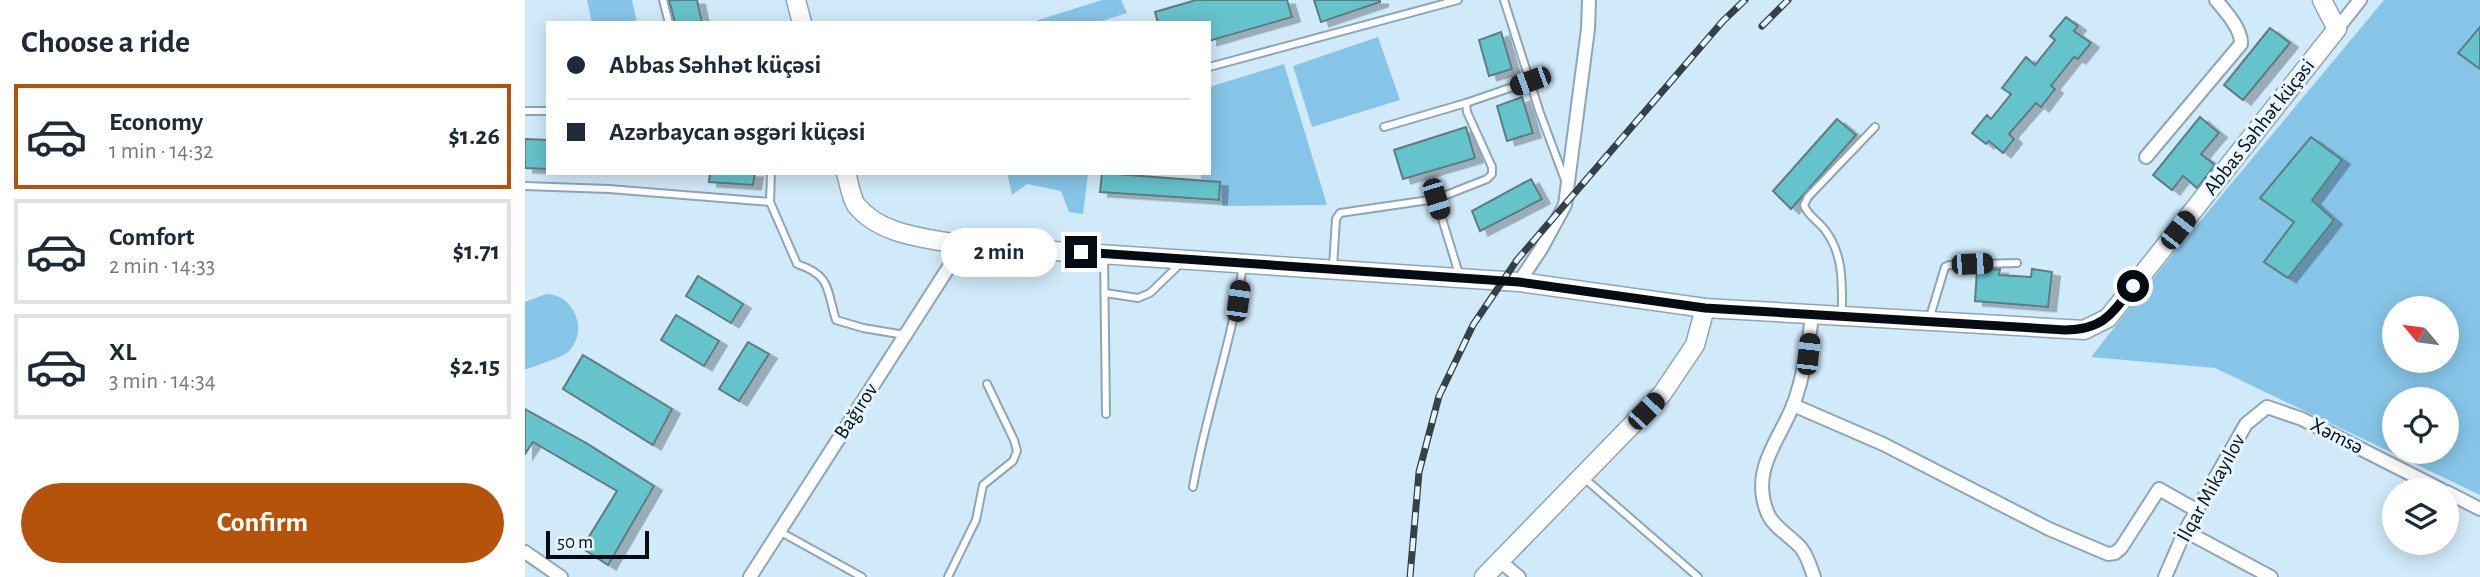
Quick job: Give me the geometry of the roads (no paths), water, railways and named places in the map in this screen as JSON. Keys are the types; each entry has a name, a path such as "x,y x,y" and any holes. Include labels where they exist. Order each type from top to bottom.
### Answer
{"main road":[{"path":"796,0 801,21"},
{"path":"2322,0 2337,29"},
{"name":"Abbas Səhhət küçəsi","path":"847,175 855,204 874,220 898,232 963,245 1519,282 1705,308 2084,330 2108,318 2337,29"},
{"path":"1484,577 1662,394 1695,345 1705,308"}],"street":[{"path":"1519,282 1565,205 1588,29 1589,0"},
{"path":"2145,157 2241,44 2241,37 2216,0"},
{"name":"Abbas Səhhət küçəsi","path":"2337,29 2360,0"},
{"name":"Bağırov","path":"750,577 963,245"},
{"path":"1812,314 1808,354 1793,404 1767,455 1763,476 1763,500 1768,516 1803,549 1814,577"},
{"path":"1793,404 1883,444 2049,529 2108,554 2122,548 2159,489 2196,510"},
{"name":"İlqar Mikayılov","path":"2165,577 2196,510 2246,424 2267,407"},
{"name":"Xəmsə","path":"2267,407 2302,419 2418,478"},
{"name":"Xəmsə","path":"2459,498 2480,509"},
{"path":"2185,531 2271,577"},
{"path":"525,552 561,577"},
{"path":"1500,561 1519,577"}],"lane":[{"path":"663,0 668,21"},
{"path":"1211,66 1458,0"},
{"path":"1504,0 1567,185"},
{"path":"1384,127 1530,81"},
{"path":"1333,269 1336,219 1340,213 1436,199 1487,179 1492,174 1492,167 1467,112 1466,103"},
{"path":"525,111 546,111"},
{"path":"1842,316 1842,276 1835,244 1823,227 1807,214 1804,205 1808,197 1875,127"},
{"path":"771,175 770,202 797,264 814,270 824,278 836,320 905,335"},
{"path":"525,186 623,190 770,202"},
{"path":"1436,199 1461,278"},
{"path":"1104,254 1106,414"},
{"path":"1105,293 1138,298 1150,293 1185,259"},
{"path":"1193,487 1202,440 1238,301 1243,262"},
{"path":"1929,322 1945,267 2017,263"},
{"path":"947,577 975,520 983,485 1013,461 1017,451 987,384"},
{"path":"1583,476 1698,577"},
{"path":"779,531 862,577"}],"railway":[{"path":"1410,577 1419,472 1439,396 1473,325 1517,260 1723,21 1745,0"},
{"path":"1762,26 1788,0"}]}
